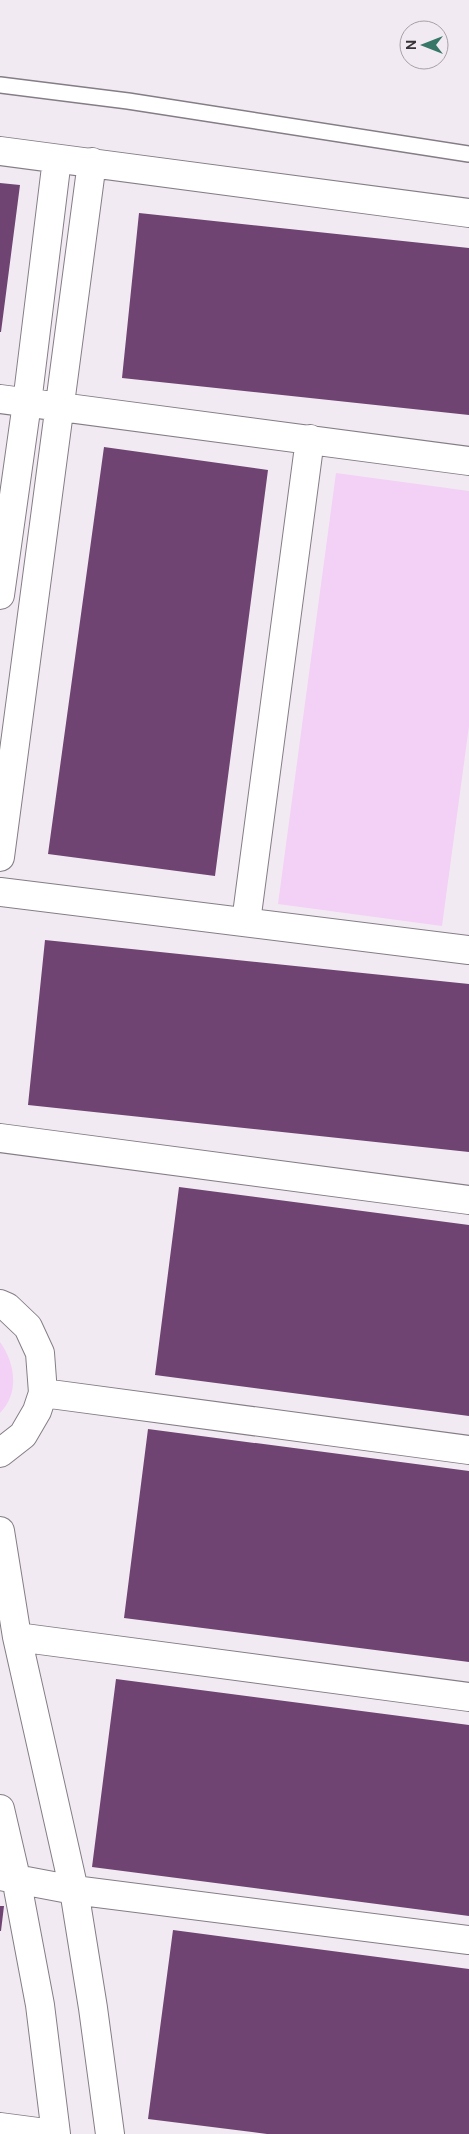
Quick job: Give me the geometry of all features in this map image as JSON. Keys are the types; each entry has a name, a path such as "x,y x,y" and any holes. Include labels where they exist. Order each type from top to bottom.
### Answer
{"street":[{"path":"0,151 469,213"},
{"path":"0,595 27,403 57,159"},
{"path":"0,858 92,162"},
{"path":"0,399 469,461"},
{"path":"246,922 310,440"},
{"path":"0,892 246,922 468,946"},
{"path":"0,1138 469,1200"},
{"path":"0,1304 7,1307 28,1327 40,1354 44,1393 37,1411 23,1435 0,1453"},
{"path":"44,1393 469,1450"},
{"path":"0,1531 17,1637 74,1890 94,2008 110,2134"},
{"path":"17,1637 469,1697"},
{"path":"0,1809 8,1877 40,2005 54,2134 0,2127"},
{"path":"8,1877 74,1890 469,1940"}],"lane":[{"path":"0,85 128,101 469,154"}],"shaded area":[{"path":"336,473 469,491 469,726 442,926 278,904"},
{"path":"0,1342 12,1368 13,1387 11,1396 0,1413"}],"building":[{"path":"0,183 20,185 1,332 0,332"},
{"path":"139,213 469,248 469,415 122,378"},
{"path":"104,447 268,470 215,876 48,854"},
{"path":"45,940 469,984 469,1152 28,1105"},
{"path":"179,1187 469,1225 469,1416 155,1375"},
{"path":"148,1429 469,1471 469,1662 124,1618"},
{"path":"116,1679 469,1725 469,1916 92,1867"},
{"path":"0,1906 4,1906 1,1931 0,1931"},
{"path":"173,1930 469,1969 469,2134 267,2134 148,2119"}]}
